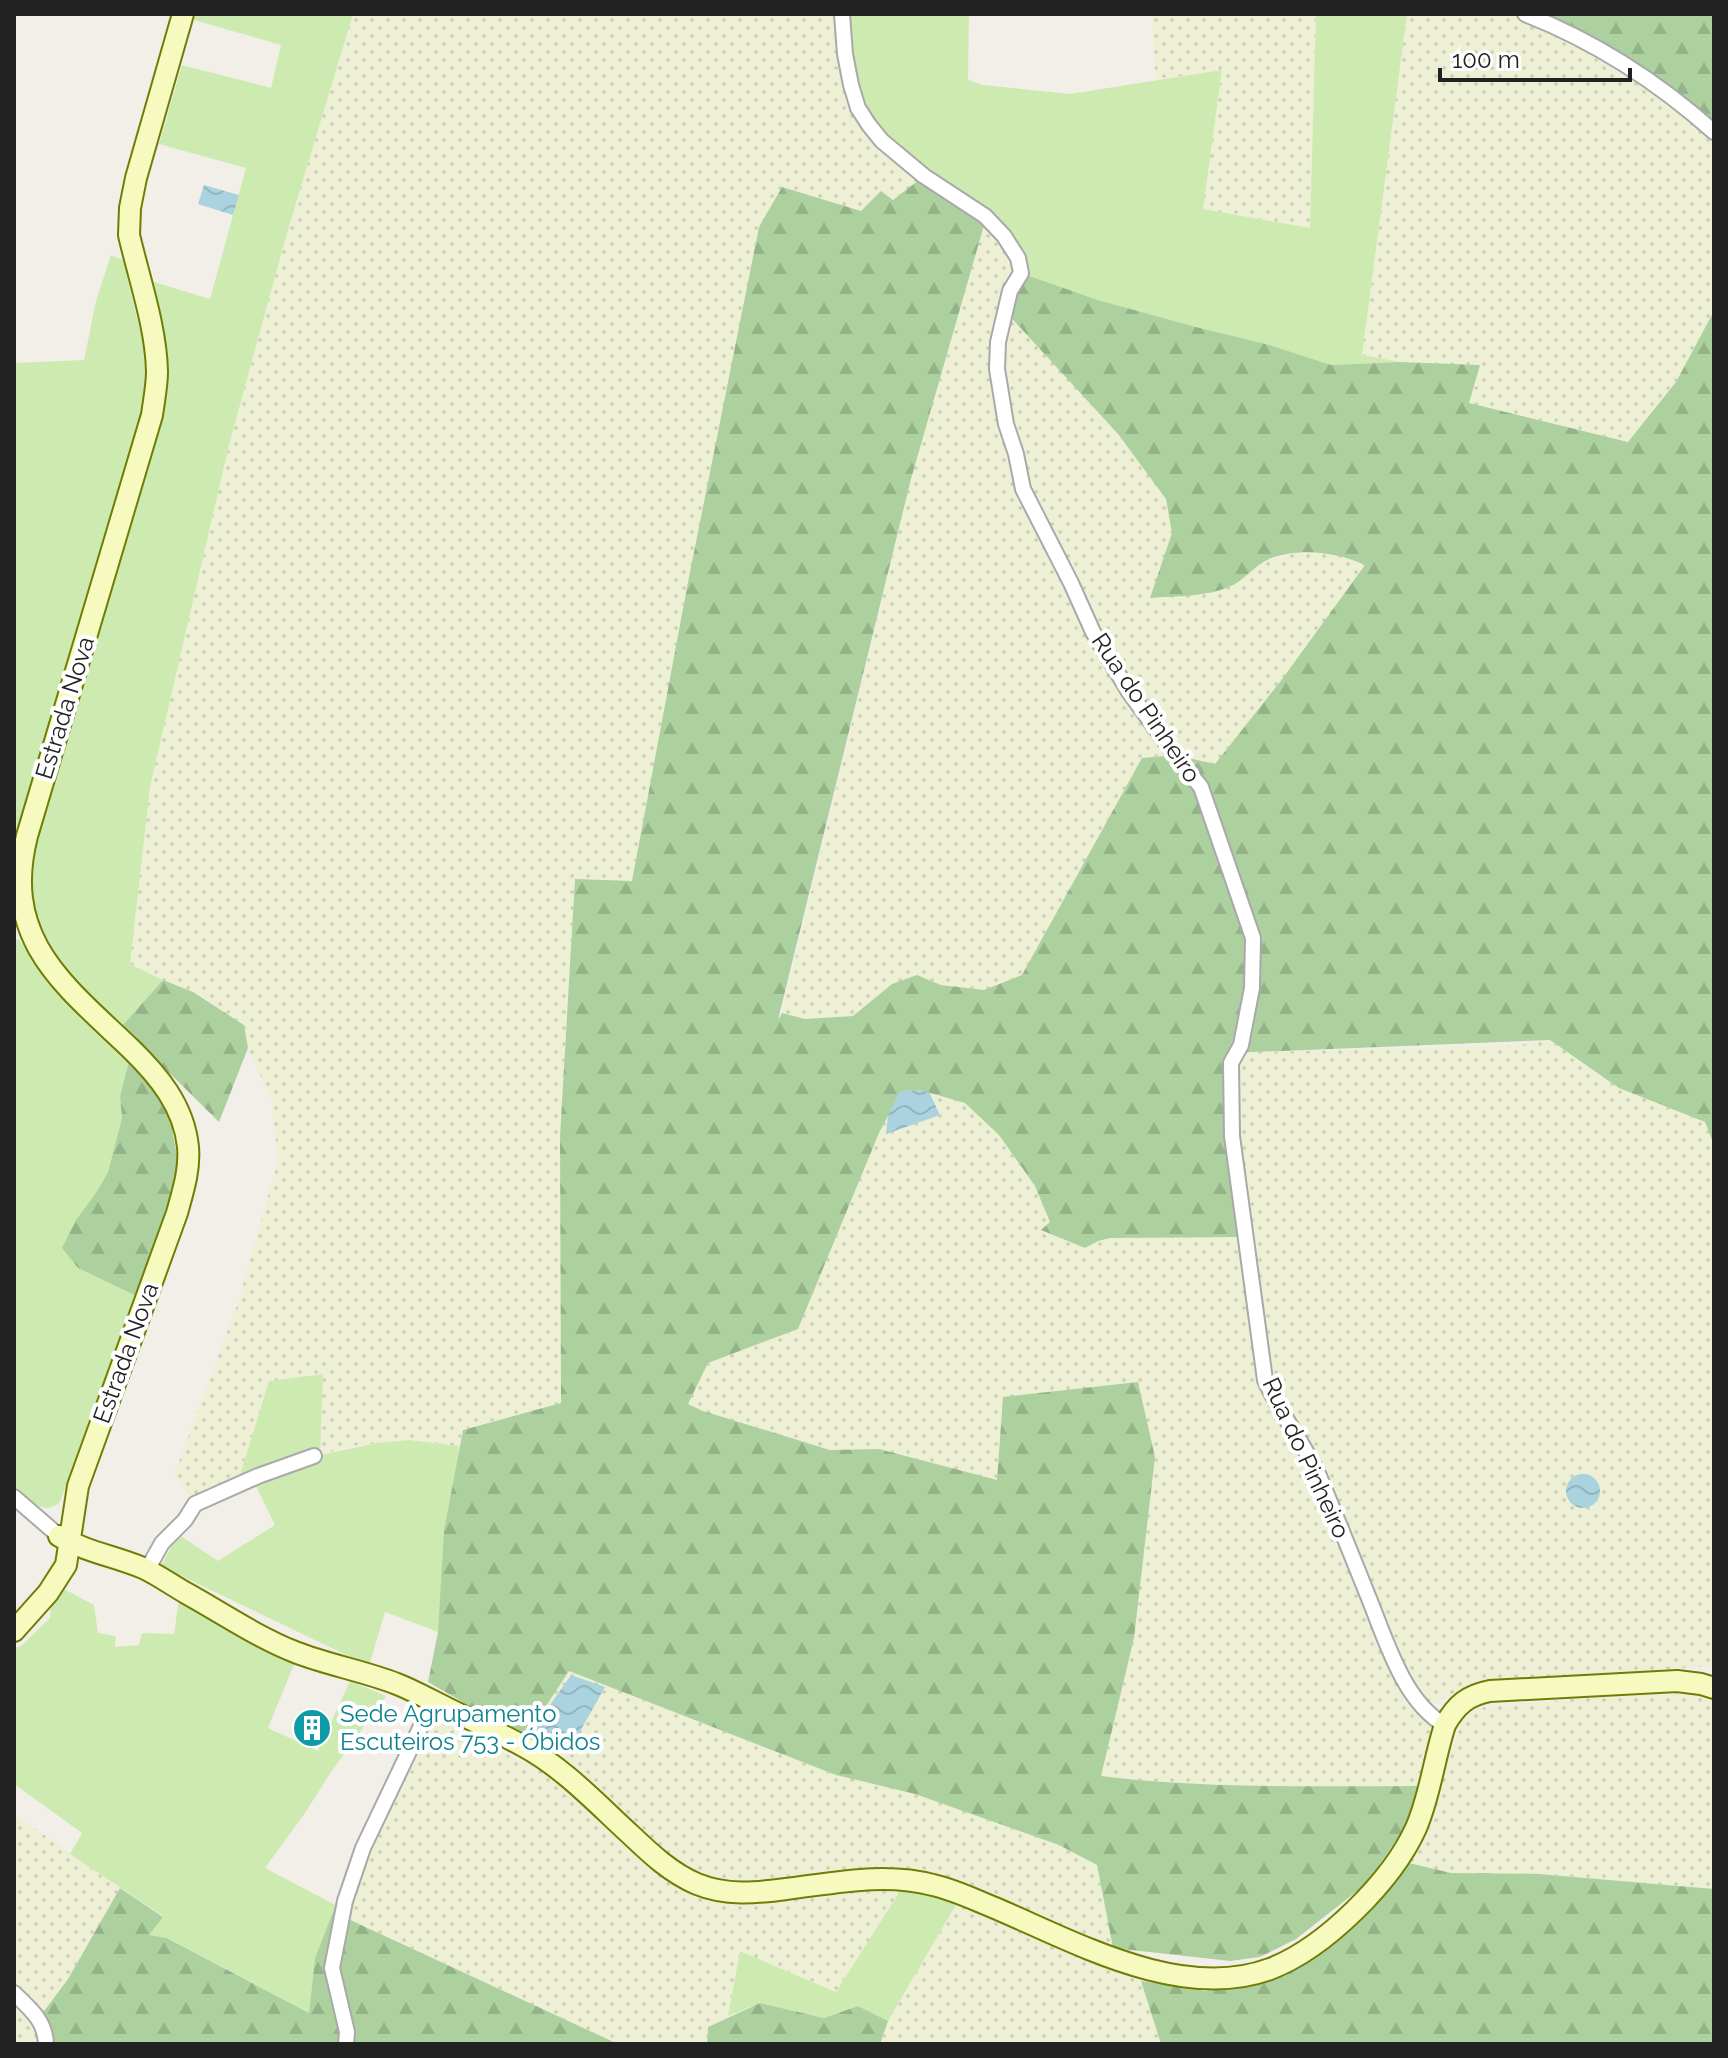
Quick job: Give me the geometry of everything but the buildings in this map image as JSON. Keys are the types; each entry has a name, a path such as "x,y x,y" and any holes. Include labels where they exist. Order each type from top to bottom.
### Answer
{"street":[{"name":"Estrada Nova","path":"14,1631 34,1611 66,1565 64,1539 78,1486 177,1213 186,1178 188,1149 183,1122 171,1096 151,1068 61,981 19,917 23,853 145,441 155,397 157,370 153,336 129,235 129,223 136,178 183,14"},
{"name":"Rua do Pinheiro","path":"842,14 851,85 858,108 869,125 882,141 924,176 985,216 1004,236 1018,258 1021,273 1010,291 1001,326 997,369 1006,424 1023,489 1093,632 1129,692 1201,787 1253,938 1252,988 1241,1045 1231,1063 1232,1136 1265,1380 1317,1473 1401,1675 1424,1709 1445,1725"},
{"path":"1525,14 1550,24 1658,86 1714,132"},
{"path":"147,1570 162,1543 185,1520 195,1504 258,1476 314,1456"},
{"path":"14,1497 78,1547 147,1570 279,1645 395,1684 519,1744 548,1761 661,1862 700,1885 743,1893 872,1879 919,1881 949,1889 1114,1959 1159,1972 1206,1978 1253,1974 1280,1964 1327,1933 1364,1901 1399,1857 1415,1830 1445,1725 1459,1704 1468,1697 1490,1691 1677,1681 1714,1688"},
{"path":"346,2044 347,2032 332,1968 345,1901 363,1848 433,1701"},
{"path":"14,1993 39,2018 46,2044"}],"green space":[{"path":"196,14 353,14 287,233 229,445 150,787 130,964 163,980 122,1026 64,971 42,935 31,901 29,868 161,419 148,280 210,299 246,168 159,144 182,65 271,88 281,45 194,20"},
{"path":"353,14 843,14 924,176 893,201 881,191 861,211 782,187 759,227 632,882 575,880 560,1136 561,1403 463,1429 459,1446 409,1440 353,1446 319,1455 269,1381 237,1485 195,1504 174,1475 239,1300 278,1160 271,1099 248,1048 244,1025 193,992 130,964 150,787 229,445 287,233"},
{"path":"843,14 969,14 968,80 983,85 1070,94 1222,70 1203,209 1310,228 1316,14 1407,14 1362,355 1400,362 1331,365 1270,345 1098,300 1021,273 1004,236 932,182 859,108"},
{"path":"1152,14 1316,14 1311,228 1202,209 1222,71 1155,79"},
{"path":"1407,14 1525,14 1550,24 1714,132 1714,311 1676,382 1629,442 1468,403 1479,365 1400,362 1362,355"},
{"path":"1525,14 1714,14 1714,138 1609,56"},
{"path":"924,176 987,215 911,479 778,1020 782,1013 805,1019 853,1016 892,984 917,975 941,985 984,990 1022,975 1142,758 1175,755 1215,764 1280,682 1365,565 1330,554 1293,553 1269,559 1234,584 1220,590 1190,596 1150,598 1172,533 1166,499 1118,434 1005,311 1021,273 1098,300 1270,345 1331,365 1400,362 1480,365 1469,403 1628,442 1676,382 1714,311 1714,1145 1705,1122 1619,1088 1550,1040 1230,1053 1247,1237 1110,1238 1085,1248 1041,1230 1050,1222 1035,1186 999,1135 965,1103 920,1090 901,1091 879,1133 798,1329 708,1363 688,1404 830,1450 879,1449 997,1480 1003,1397 1138,1382 1155,1457 1134,1638 1101,1776 1221,1785 1421,1786 1406,1826 1366,1884 1296,1939 1260,1957 1230,1961 1113,1948 1097,1865 1059,1845 915,1794 836,1775 569,1671 525,1738 428,1682 438,1632 444,1531 463,1430 561,1403 560,1136 575,879 632,881 759,227 782,187 861,211 881,191 893,200"},
{"path":"987,215 1118,434 1166,499 1184,595 1209,594 1232,586 1268,560 1296,553 1335,554 1366,565 1215,765 1175,755 1142,758 1022,975 984,990 941,985 917,975 892,984 853,1016 805,1019 782,1013 911,479"},
{"path":"111,255 123,260 146,355 146,388 140,424 14,849 14,363 84,360 96,301"},
{"path":"14,939 19,939 56,988 129,1061 120,1096 122,1118 108,1172 96,1193 78,1268 136,1296 60,1502 47,1508 30,1500 14,1485"},
{"path":"163,980 193,992 244,1025 248,1048 219,1122 122,1026"},
{"path":"1550,1040 1619,1088 1705,1122 1714,1145 1714,1666 1507,1681 1477,1685 1455,1693 1425,1708 1435,1720 1421,1786 1230,1786 1101,1776 1134,1638 997,1481 879,1449 830,1450 688,1404 708,1363 798,1329 879,1133 900,1091 920,1090 965,1103 999,1135 1035,1186 1051,1223 1042,1229 1085,1248 1110,1238 1133,1236 1245,1238 1231,1114 1241,1045 1267,1052 1517,1045"},
{"path":"129,1061 161,1100 171,1122 177,1156 174,1186 136,1296 78,1268 62,1248 76,1220 108,1172 122,1118 120,1096"},
{"path":"323,1374 320,1455 409,1440 459,1446 438,1632 385,1612 369,1666 161,1566 178,1534 218,1561 275,1525 253,1480 237,1485 269,1381"},
{"path":"64,1589 94,1605 98,1633 116,1636 115,1647 139,1645 142,1633 174,1634 179,1598 295,1662 268,1728 318,1751 350,1681 386,1696 265,1868 343,1909 342,1916 333,1913 315,1958 309,2013 168,1938 148,1935 163,1916 70,1854 82,1833 14,1784 14,1648 21,1646 50,1618 51,1603"},
{"path":"569,1671 836,1775 915,1794 1059,1845 1097,1865 1113,1948 949,1879 915,1870 874,1870 769,1881 737,1882 700,1877 659,1853 525,1738","holes":["571,1675 572,1741 568,1743 534,1729"]},
{"path":"1682,1689 1714,1699 1714,1889 1539,1874 1451,1873 1409,1863 1428,1823 1466,1709"},
{"path":"435,1717 550,1773 664,1878 697,1894 741,1903 902,1888 837,1992 740,1951 728,2016 708,2027 707,2044 618,2044 342,1916 363,1848"},
{"path":"14,1814 120,1888 68,1979 39,2018 46,2044 14,2044"},
{"path":"1409,1863 1451,1873 1539,1874 1714,1889 1714,2044 1161,2044 1141,1981 1205,1991 1252,1986 1285,1976 1379,1896"},
{"path":"120,1888 163,1917 149,1935 167,1938 309,2013 315,1958 333,1912 618,2044 46,2044 39,2018 68,1979"},
{"path":"902,1888 957,1903 888,2021 858,2006 824,2018 760,2003 728,2016 740,1951 836,1992"},
{"path":"957,1903 1141,1981 1161,2044 880,2044 888,2021"},
{"path":"760,2003 824,2018 858,2006 888,2021 880,2044 707,2044 708,2027"}],"water":[{"path":"204,185 239,195 233,215 198,204"},
{"path":"900,1091 929,1092 940,1115 886,1134 888,1115"},
{"path":"1583,1474 1595,1479 1600,1491 1595,1503 1583,1508 1571,1503 1566,1491 1571,1479"},
{"path":"571,1675 605,1687 578,1735 568,1743 533,1729"}],"place":[{"name":"Sede Agrupamento Escuteiros 753 - Óbidos","path":"312,1728"}]}
